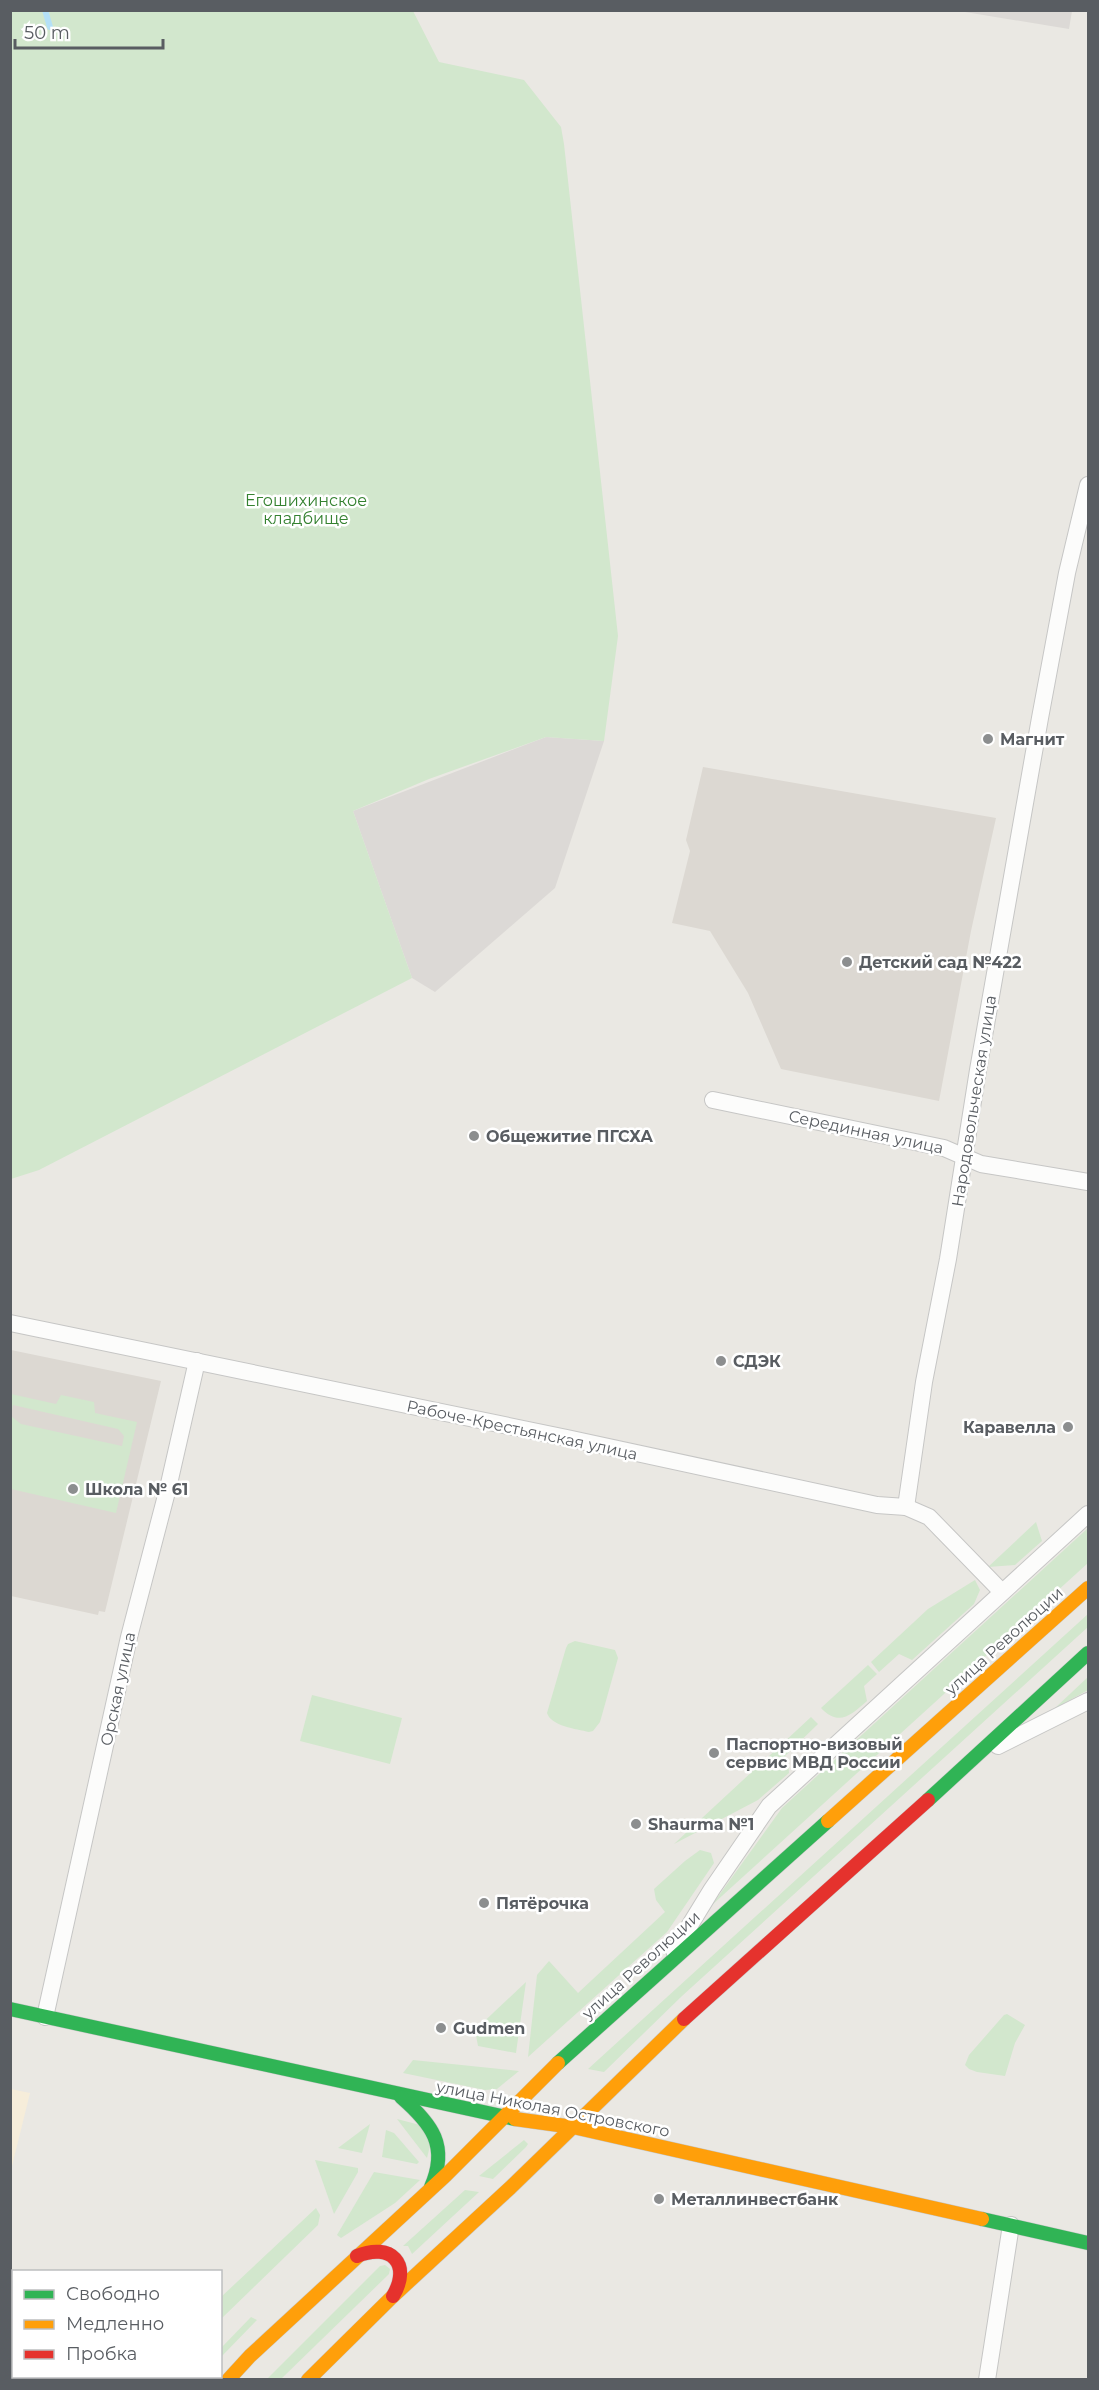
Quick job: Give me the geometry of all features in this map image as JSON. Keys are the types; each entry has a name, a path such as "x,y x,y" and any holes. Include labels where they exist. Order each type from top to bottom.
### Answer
{"main road":[{"name":"улица Революции","path":"228,2379 430,2189 552,2068 1089,1588"},
{"path":"313,2376 393,2296 717,1988 978,1756 1089,1653"},
{"name":"улица Николая Островского","path":"10,2009 502,2118 573,2127 1089,2243"},
{"path":"399,2096 418,2111 431,2127 438,2144 439,2173 430,2189"},
{"path":"357,2256 373,2249 381,2250 395,2258 402,2273 398,2289 393,2296"}],"street":[{"name":"Народовольческая улица","path":"906,1507 924,1382 948,1259 1040,718 1067,573 1089,485"},
{"name":"Серединная улица","path":"713,1100 944,1148 981,1164 1089,1182"},
{"name":"Рабоче-Крестьянская улица","path":"10,1323 877,1505 906,1507 929,1517 1002,1592"},
{"name":"Орская улица","path":"45,2018 129,1637 168,1488 197,1361"},
{"path":"664,1967 712,1889 769,1806 1089,1514"},
{"path":"978,1756 1089,1701"},
{"path":"987,2379 1011,2225"}],"shaded area":[{"path":"1072,10 1069,29 959,11"},
{"path":"546,737 604,741 555,888 435,992 412,978 353,811"},
{"name":"Детский сад №422","path":"703,767 996,818 971,931 939,1101 781,1069 748,993 710,931 672,923 690,851 686,840"},
{"name":"Школа № 61","path":"11,1350 161,1381 105,1612 99,1611 98,1615 11,1596"},
{"path":"10,2089 30,2093 11,2170"}],"green space":[{"name":"Егошихинское кладбище","path":"10,11 413,11 439,62 524,80 561,127 564,144 618,636 604,741 546,737 429,779 353,811 412,978 39,1170 11,1179"},
{"path":"11,1394 56,1404 61,1395 94,1402 95,1413 137,1422 116,1513 11,1489","holes":["13,1405 118,1429 124,1436 122,1446 21,1424 11,1416"]},
{"path":"1036,1522 1042,1541 1015,1565 988,1567"},
{"path":"1088,1528 1088,1563 712,1905 782,1808"},
{"path":"975,1580 980,1590 974,1604 912,1660 899,1654 879,1672 871,1662 928,1609"},
{"path":"1088,1614 1088,1627 682,1996 604,2072 588,2069"},
{"path":"575,1641 615,1650 618,1658 600,1722 593,1731 589,1732 559,1724 553,1721 547,1713 566,1648 568,1644"},
{"path":"868,1665 877,1674 864,1686 867,1701 845,1717 839,1718 827,1714 821,1708"},
{"path":"1088,1677 1088,1690 1054,1709"},
{"path":"312,1695 402,1718 390,1764 300,1741"},
{"path":"811,1717 818,1724 785,1756 789,1773 758,1800 674,1844"},
{"path":"700,1850 711,1853 714,1863 667,1932 528,2057 537,1975 549,1961 578,1993 665,1912 656,1900 654,1889"},
{"path":"526,1982 516,2053 478,2046 475,2030"},
{"path":"1007,2014 1025,2025 1015,2043 1005,2076 969,2069 965,2065 969,2055"},
{"path":"413,2060 519,2071 497,2089 485,2090 403,2073"},
{"path":"397,2119 420,2125 432,2138 427,2158"},
{"path":"370,2124 362,2153 338,2148"},
{"path":"386,2130 394,2133 419,2162 417,2164 382,2157"},
{"path":"524,2140 528,2144 526,2147 493,2179 479,2176"},
{"path":"315,2160 358,2168 358,2172 334,2214"},
{"path":"374,2172 420,2180 395,2203 341,2238 337,2235"},
{"path":"465,2190 479,2192 412,2254 408,2246 403,2246"},
{"path":"316,2208 320,2215 318,2225 222,2318 222,2296"},
{"path":"385,2265 390,2269 389,2274 281,2379 266,2380 380,2266"},
{"path":"251,2317 257,2320 222,2356 222,2347"}],"waterway":[{"path":"45,10 50,27"}],"traffic: fast":[{"path":"928,1800 1088,1653"},
{"path":"558,2063 828,1821"},
{"path":"10,2009 515,2119"},
{"path":"401,2097 429,2127 438,2148 436,2172 431,2187"},
{"path":"982,2219 1088,2243"}],"traffic: slow":[{"path":"828,1821 1088,1588"},
{"path":"308,2380 684,2019"},
{"path":"228,2380 250,2356 446,2175 558,2063"},
{"path":"515,2119 573,2127 982,2219"}],"traffic: jam":[{"path":"684,2019 928,1800"},
{"path":"357,2256 369,2252 380,2252 395,2259 400,2274 393,2296"}],"place":[{"name":"Магнит","path":"988,739"},
{"name":"Детский сад №422","path":"847,962"},
{"name":"Общежитие ПГСХА","path":"474,1136"},
{"name":"СДЭК","path":"721,1361"},
{"name":"Каравелла","path":"1068,1427"},
{"name":"Школа № 61","path":"73,1489"},
{"name":"Паспортно-визовый сервис МВД России","path":"714,1753"},
{"name":"Shaurma №1","path":"636,1824"},
{"name":"Пятёрочка","path":"484,1903"},
{"name":"Gudmen","path":"441,2028"},
{"name":"Металлинвестбанк","path":"659,2199"}]}
